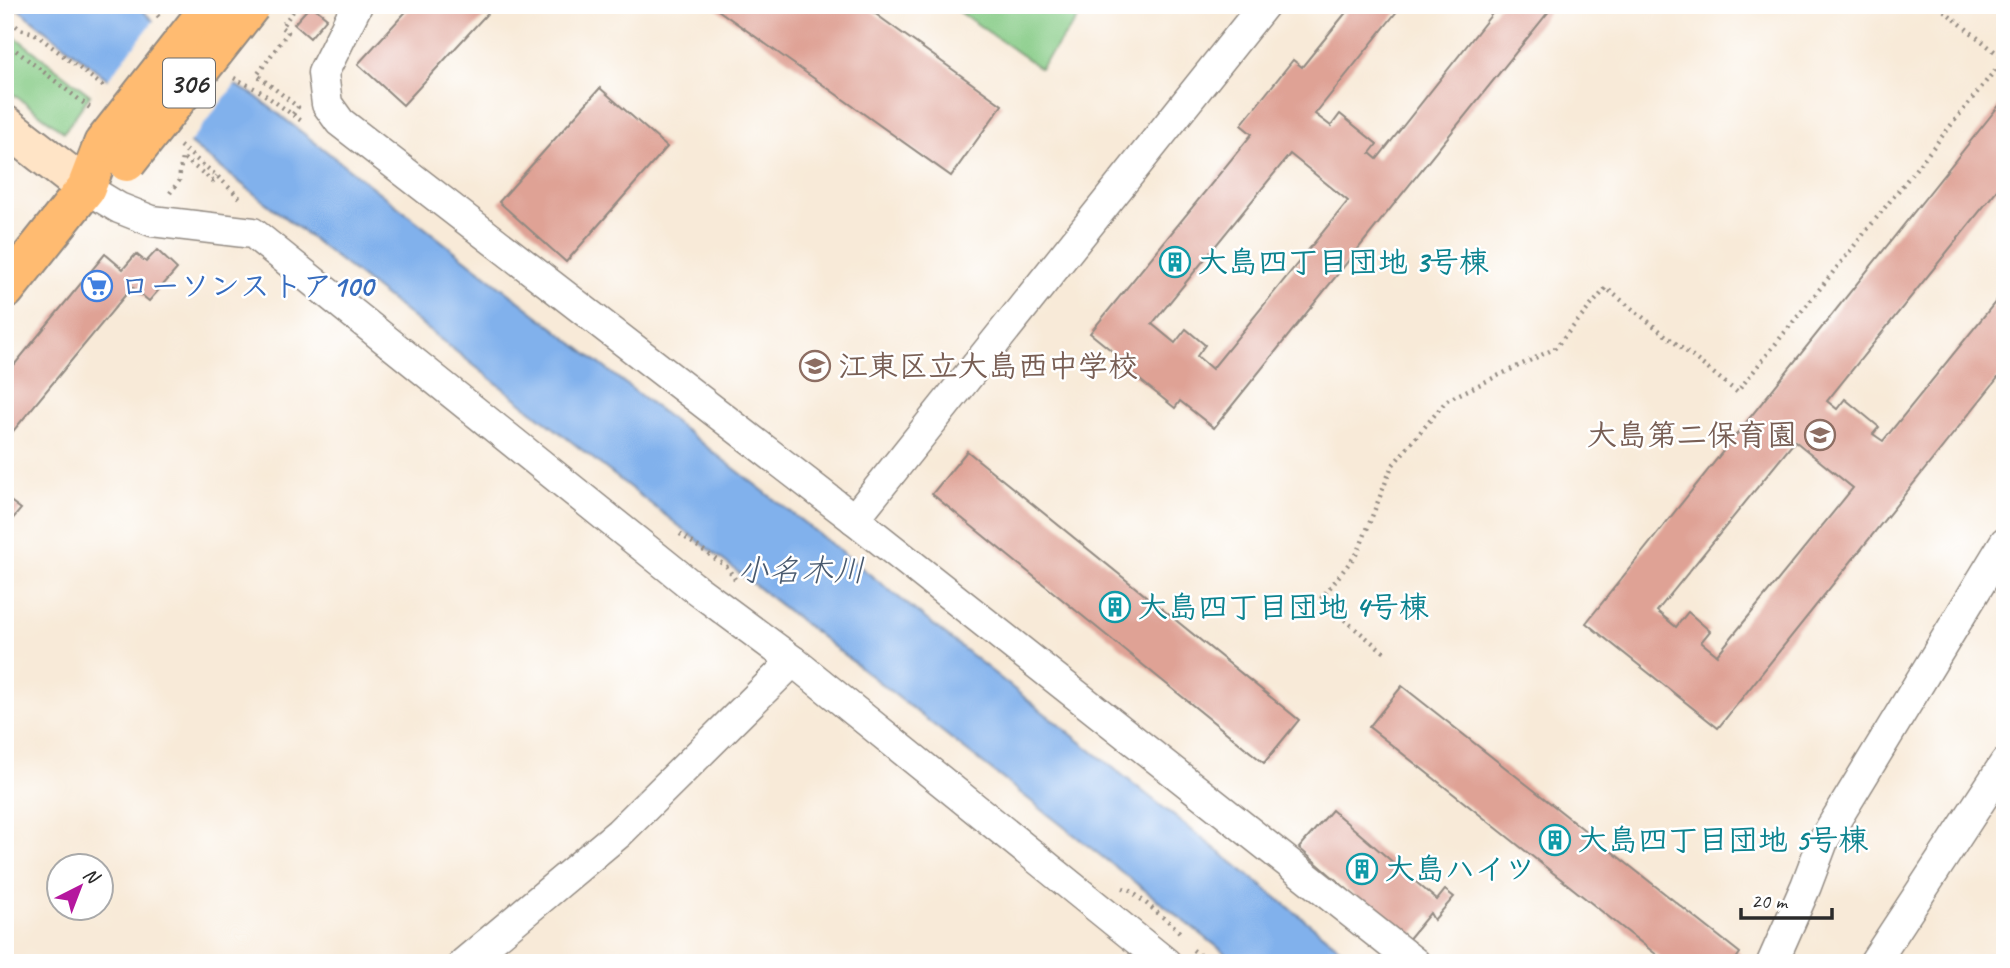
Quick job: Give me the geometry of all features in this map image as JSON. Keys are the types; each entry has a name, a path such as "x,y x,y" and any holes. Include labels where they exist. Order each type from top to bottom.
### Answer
{"main road":[{"name":"306","path":"5,290 86,188 108,139 212,5"},
{"name":"306","path":"108,139 251,5"}],"street":[{"path":"358,5 323,73 327,104 340,122 854,519 1415,963"},
{"path":"854,519 1264,5"},
{"path":"5,125 86,188 119,208 152,220 253,233 692,586 793,661 1166,963"},
{"path":"1772,963 1806,886 1822,841 2005,542"},
{"path":"464,963 619,833 793,661"},
{"path":"1874,963 2005,763"}],"path":[{"path":"298,5 281,27 288,32 257,75 298,107"},
{"path":"1384,652 1321,600 1358,552 1392,466 1447,401 1554,349 1606,288 1737,392 2004,59 1937,5"},
{"path":"5,43 108,139"},
{"path":"179,181 182,157 213,181 217,176"}],"green space":[{"path":"960,5 1088,5 1040,68 957,10"},
{"path":"5,29 90,95 64,132 5,88"}],"water":[{"name":"小名木川","path":"13,5 138,5 150,18 235,85 254,95 834,546 1359,963 1238,963"}],"pier":[{"path":"156,18 237,82 187,146 106,82"}],"building":[{"path":"311,5 327,18 310,38 294,24"},
{"path":"412,5 495,5 403,105 358,64"},
{"path":"711,5 863,5 1002,105 951,176"},
{"name":"大島四丁目団地 3号棟","path":"1352,5 1402,5 1315,114 1331,126 1340,114 1377,144 1370,153 1377,159 1499,5 1554,5 1214,428 1180,401 1175,408 1120,364 1122,359 1090,333 1252,134 1241,125 1293,60 1302,67","holes":["1290,154 1348,201 1212,369 1197,356 1205,345 1186,329 1175,343 1152,324"]},
{"path":"600,88 667,147 566,262 499,202"},
{"path":"2005,98 2005,180 1827,401 1837,409 1845,399 1879,427 1873,434 1883,441 2005,290 2005,369 1718,728 1586,623","holes":["1795,441 1853,488 1717,655 1701,642 1710,631 1688,612 1676,627 1657,611"]},
{"path":"157,250 177,269 149,301 132,287 5,441 5,376 105,254 123,269 136,254 146,262"},
{"name":"大島四丁目団地 4号棟","path":"967,451 1299,720 1264,763 932,494"},
{"path":"5,497 21,509 5,528"},
{"name":"大島四丁目団地 5号棟","path":"1402,686 1740,953 1733,963 1667,963 1369,727"},
{"name":"大島ハイツ","path":"1332,810 1437,900 1445,890 1454,897 1434,920 1430,913 1407,941 1299,848"}],"place":[{"name":"大島四丁目団地 3号棟","path":"1175,262"},
{"name":"ローソンストア100","path":"97,286"},
{"name":"江東区立大島西中学校","path":"815,366"},
{"name":"大島第二保育園","path":"1820,435"},
{"name":"大島四丁目団地 4号棟","path":"1115,607"},
{"name":"大島四丁目団地 5号棟","path":"1555,840"},
{"name":"大島ハイツ","path":"1362,869"}]}
